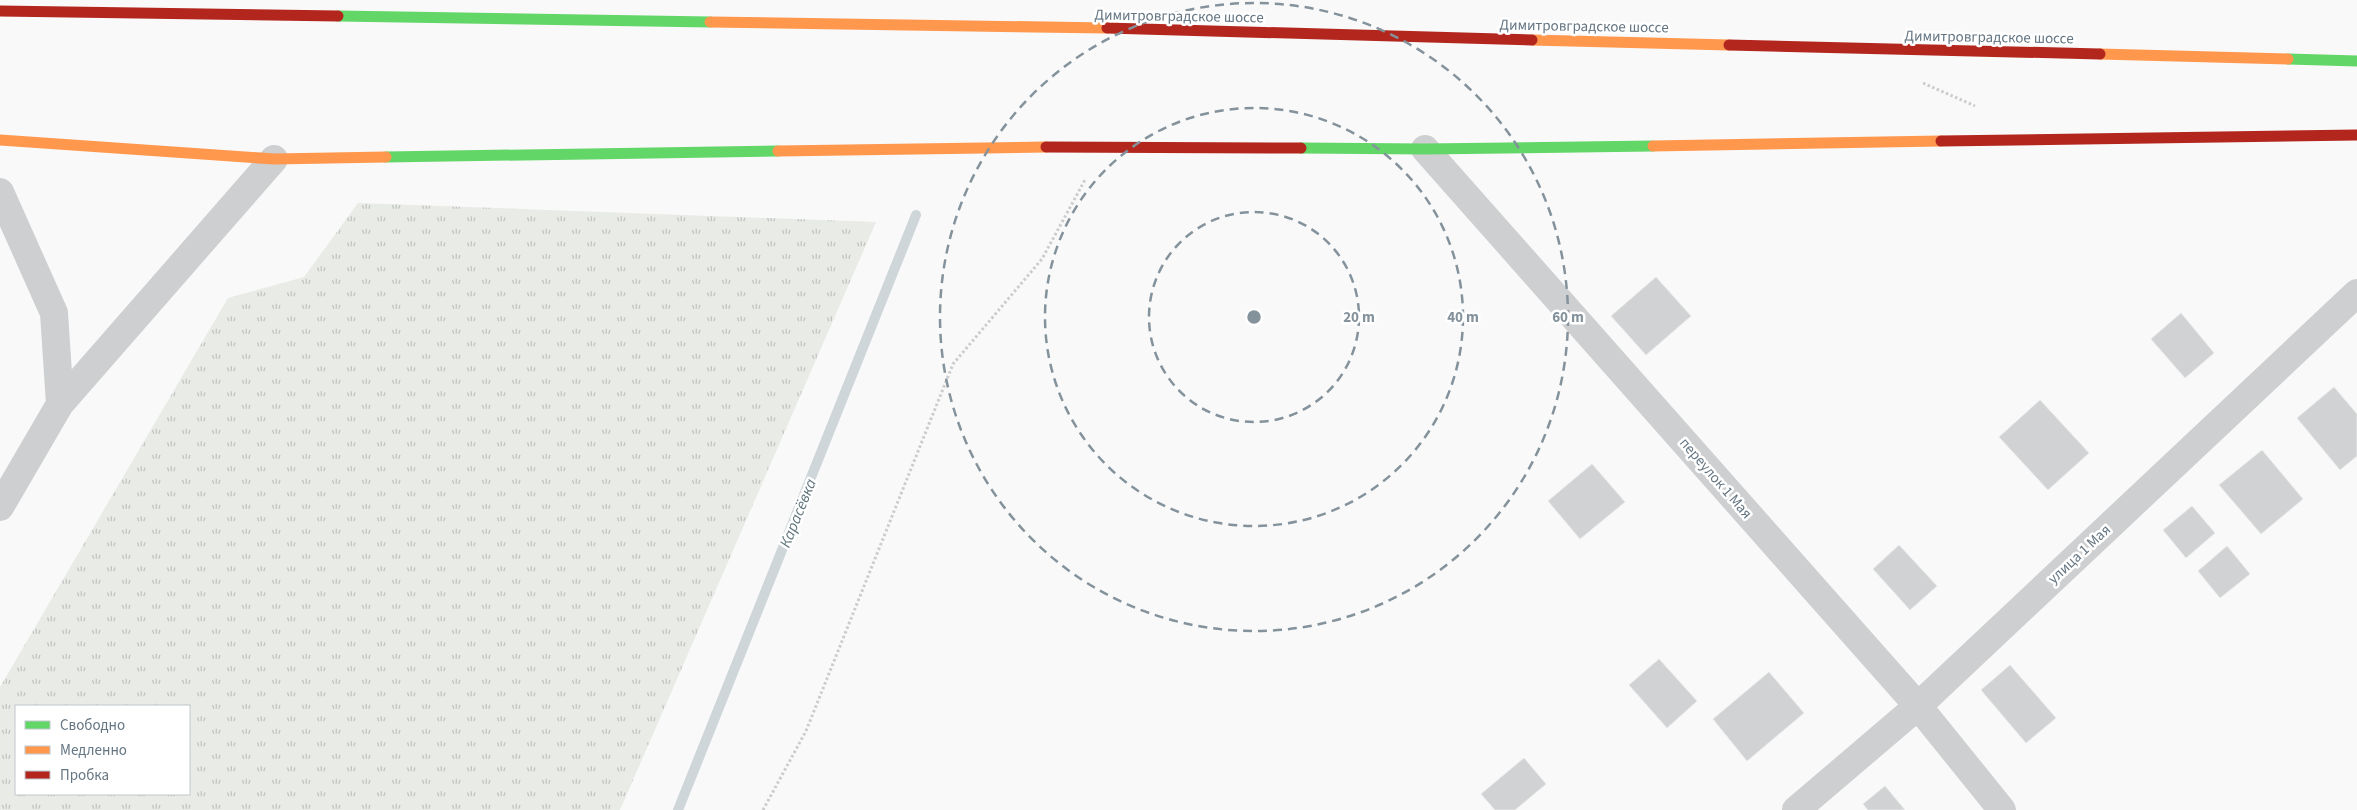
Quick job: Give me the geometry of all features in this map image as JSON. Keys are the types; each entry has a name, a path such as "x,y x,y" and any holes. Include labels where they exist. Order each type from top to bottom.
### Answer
{"street":[{"name":"Димитровградское шоссе","path":"0,11 1013,26 2357,61"},
{"path":"0,140 274,159 1102,146 1425,149 2357,135"},
{"name":"переулок 1 Мая","path":"1425,149 1918,706 2002,810"},
{"path":"0,507 60,404 274,159"},
{"path":"0,192 54,313 60,404"},
{"name":"улица 1 Мая","path":"1796,810 1918,706 2357,292"}],"path":[{"path":"763,810 806,731 954,364 1042,259 1102,146"}],"green space":[{"path":"358,203 876,222 620,810 0,810 0,687 228,298 304,277"}],"building":[{"path":"1656,277 1691,316 1646,355 1611,316"},
{"path":"2181,313 2214,353 2185,378 2151,339"},
{"path":"2334,387 2357,414 2357,456 2340,470 2297,418"},
{"path":"2040,400 2089,453 2048,490 1999,437"},
{"path":"2262,450 2303,499 2261,534 2219,485"},
{"path":"1592,464 1625,502 1580,539 1548,501"},
{"path":"2192,506 2215,533 2186,558 2163,530"},
{"path":"1899,545 1937,586 1910,610 1873,569"},
{"path":"2227,546 2250,574 2220,598 2198,571"},
{"path":"1659,659 1697,701 1667,728 1629,685"},
{"path":"2010,665 2056,718 2026,743 1981,690"},
{"path":"1769,672 1804,713 1747,761 1713,719"},
{"path":"1524,758 1546,784 1515,810 1495,810 1481,794"},
{"path":"1885,786 1905,810 1868,810 1863,804"}],"waterway":[{"name":"Карасёвка","path":"678,810 916,215"}],"traffic: fast":[{"path":"338,16 710,22"},
{"path":"2288,59 2357,61"},
{"path":"1301,148 1425,149 1653,146"},
{"path":"386,157 778,151"}],"traffic: slow":[{"path":"710,22 1107,28"},
{"path":"1532,40 1729,45"},
{"path":"2100,54 2288,59"},
{"path":"0,140 274,159 386,157"},
{"path":"1653,146 1941,141"},
{"path":"778,151 1046,147"}],"traffic: jam":[{"path":"0,11 338,16"},
{"path":"1107,28 1532,40"},
{"path":"1729,45 2100,54"},
{"path":"1941,141 2357,135"},
{"path":"1046,147 1301,148"}]}
